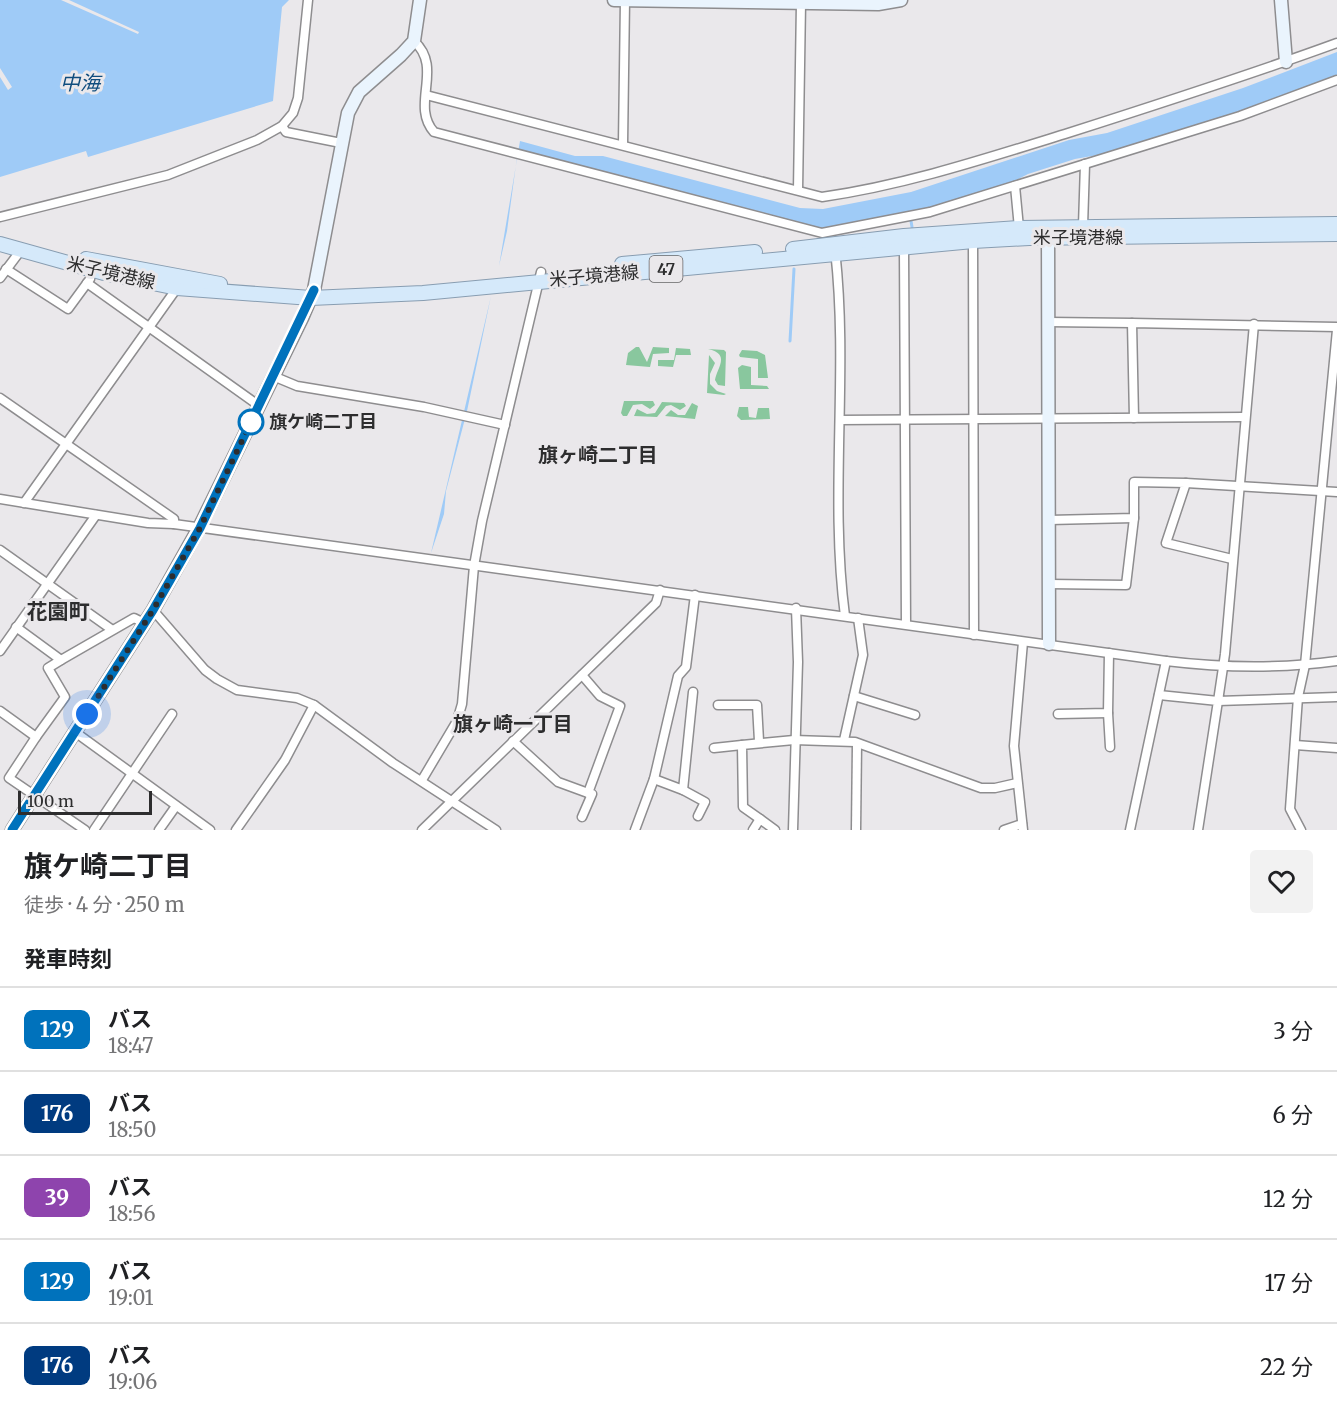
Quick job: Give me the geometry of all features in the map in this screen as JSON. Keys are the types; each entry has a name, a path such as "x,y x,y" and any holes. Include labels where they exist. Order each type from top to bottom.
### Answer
{"main road":[{"name":"米子境港線","path":"835,248 904,249 1048,233 1083,226 1337,224"},
{"name":"米子境港線","path":"0,244 93,270 177,288 312,294 540,276 1019,228 1048,233 1337,234"},
{"name":"米子境港線","path":"0,235 96,261 219,284 312,294"}],"street":[{"path":"0,217 168,175 257,140 282,126 293,113 298,98 308,0"},
{"path":"12,830 153,610 200,528 312,294 348,113 359,92 414,41 420,0"},
{"path":"614,0 878,4 901,0"},
{"path":"623,144 625,0"},
{"path":"1281,0 1286,62"},
{"path":"798,190 801,3"},
{"path":"414,41 422,48 427,60 424,116 434,132 822,233 905,218 1015,186 1248,113 1337,80"},
{"path":"426,95 822,197 880,188 937,173 1249,76 1337,43"},
{"path":"282,126 286,132 341,143"},
{"path":"1083,226 1085,164"},
{"path":"1015,186 1019,228"},
{"path":"1048,233 1049,644"},
{"path":"973,241 974,634"},
{"path":"835,248 840,305 839,569 845,616"},
{"path":"904,249 906,624"},
{"path":"0,278 21,250"},
{"path":"6,269 68,309 87,283 93,270"},
{"path":"422,780 457,721 462,704 474,566 540,276"},
{"path":"87,283 258,405"},
{"path":"24,503 177,288"},
{"path":"1048,322 1254,324 1337,328 1305,665 1298,697 1290,809 1301,830"},
{"path":"1132,323 1134,418"},
{"path":"1198,830 1223,668 1254,324"},
{"path":"273,376 297,386 506,425"},
{"path":"0,398 174,519 174,524"},
{"path":"840,420 1244,417"},
{"path":"1049,584 1126,585 1134,518 1134,482 1337,492"},
{"path":"1186,483 1166,543 1232,559"},
{"path":"0,500 1223,668 1305,665 1337,661"},
{"path":"0,651 96,515"},
{"path":"1049,520 1134,518"},
{"path":"0,550 111,629"},
{"path":"422,830 656,603 660,590"},
{"path":"635,830 654,779 678,676 686,667 695,595"},
{"path":"793,830 798,662 796,608"},
{"path":"153,610 205,670 217,679 237,690 297,698 314,705 393,764 422,780 496,830"},
{"path":"85,830 9,778 65,697 48,668 111,629 134,618 144,623"},
{"path":"844,740 863,655 858,618"},
{"path":"16,627 62,660"},
{"path":"1004,830 1023,827 1014,746 1023,642"},
{"path":"1109,653 1110,747"},
{"path":"1130,830 1166,661"},
{"path":"582,675 600,696 620,706 588,793"},
{"path":"683,790 693,692"},
{"path":"1159,695 1218,702 1337,697"},
{"path":"854,696 915,715"},
{"path":"236,830 285,760 314,705"},
{"path":"718,705 757,705 759,741"},
{"path":"0,711 36,737"},
{"path":"1059,714 1108,713"},
{"path":"94,830 134,774 172,714"},
{"path":"75,732 210,830"},
{"path":"714,748 759,741 844,740 981,788 995,788 1017,783"},
{"path":"513,741 558,782 592,794 582,817"},
{"path":"856,830 857,744"},
{"path":"742,745 743,807 775,830"},
{"path":"1295,745 1337,748"},
{"path":"654,779 683,790 705,802 698,816"},
{"path":"159,830 176,806"},
{"path":"753,830 760,819"}],"green space":[{"path":"639,347 647,362 653,347 669,348 669,353 653,354 650,367 626,365 628,353"},
{"path":"676,348 690,349 691,355 676,355 673,367 658,366 658,360 674,360"},
{"path":"708,349 726,352 725,386 718,385 715,380 721,358 715,351"},
{"path":"742,350 757,351 765,355 768,378 758,378 758,359 740,357"},
{"path":"709,355 715,363 710,374 710,384 717,391 726,394 724,395 707,393"},
{"path":"742,365 751,367 751,385 767,386 769,389 740,389 738,368"},
{"path":"624,401 653,401 655,405 650,409 642,404 633,405 627,416 623,416 621,413"},
{"path":"662,402 684,403 686,406 680,410 671,405 666,406 657,417 634,416 637,409 647,414 655,413"},
{"path":"692,403 698,406 695,419 665,416 671,410 678,415 685,415"},
{"path":"739,407 748,407 749,417 756,418 758,408 769,408 770,419 741,420 737,416"}],"water":[{"name":"中海","path":"0,0 61,0 138,34 139,32 69,0 289,0 282,7 273,101 88,157 86,151 0,177 0,77 8,90 12,87 0,68"},
{"path":"1337,52 1337,75 1241,113 1205,122 1206,124 1202,123 1109,153 1075,159 1028,174 1009,184 913,212 824,229 521,151 517,156 520,141 575,156 603,156 800,208 823,209 911,192 1069,140 1107,133 1243,88"},
{"path":"516,166 507,231 499,266"},
{"path":"491,296 467,411 446,491 444,514 431,553"}],"waterway":[{"path":"911,221 912,227"},
{"path":"790,341 794,269"}],"bus line":[{"name":"129","path":"12,830 153,610 200,528 314,290"}],"place":[{"name":"旗ケ崎二丁目","path":"251,422"}],"district":[{"name":"旗ヶ崎二丁目","path":"598,455"},
{"name":"花園町","path":"58,612"},
{"name":"旗ヶ崎一丁目","path":"513,724"}],"route":[{"path":"87,714 153,610 200,528 251,420 251,422"}]}
